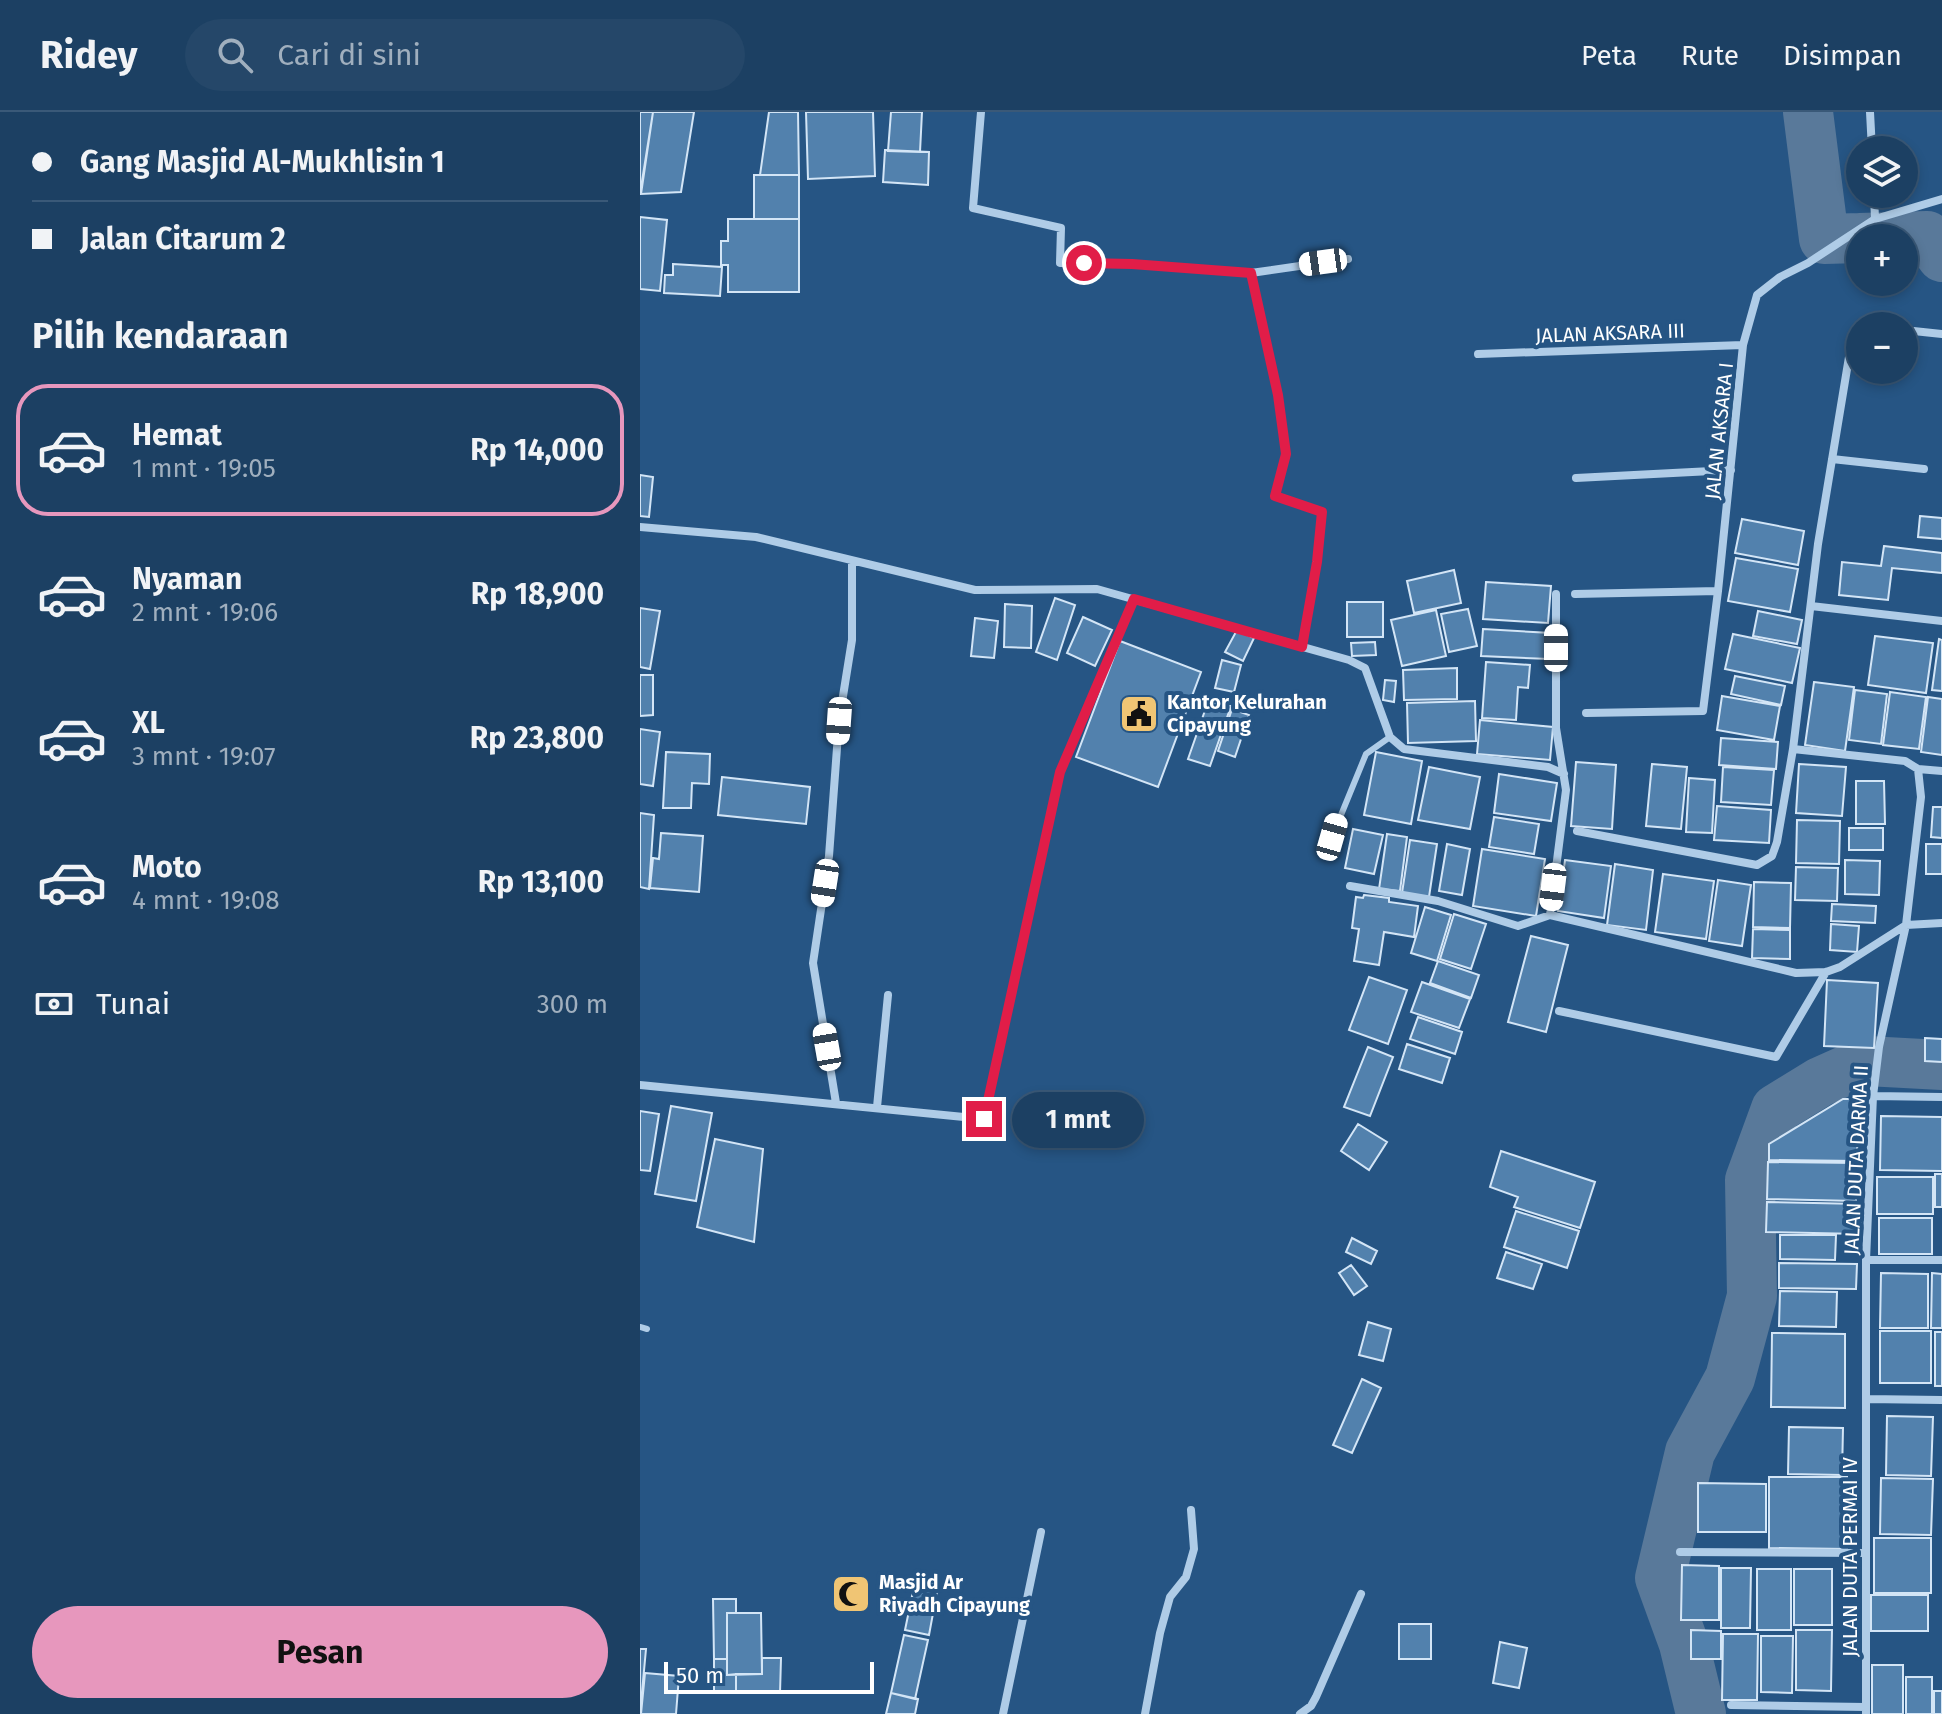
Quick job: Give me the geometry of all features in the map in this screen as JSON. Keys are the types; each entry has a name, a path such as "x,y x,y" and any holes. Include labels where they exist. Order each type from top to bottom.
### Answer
{"street":[{"path":"981,112 973,208 1061,228 1060,263 1132,264 1251,273 1348,259"},
{"path":"1870,112 1871,136"},
{"name":"JALAN AKSARA I","path":"1586,713 1703,711 1743,345 1757,295 1780,277 1808,263 1875,219 1942,199"},
{"path":"1875,208 1875,219"},
{"path":"1251,273 1278,395 1286,454 1275,496 1322,512 1302,647"},
{"path":"1918,331 1942,334"},
{"name":"JALAN AKSARA III","path":"1478,354 1743,345"},
{"path":"1577,831 1757,865 1772,856 1793,749 1846,375"},
{"path":"1832,459 1924,469"},
{"path":"1576,478 1731,470"},
{"path":"640,527 756,537 975,590 1097,589 1365,668 1390,737 1404,749 1548,767 1564,774"},
{"path":"836,1103 813,963 829,856 839,721 852,640 852,562"},
{"path":"1575,594 1718,591"},
{"path":"1550,915 1566,790 1556,728 1556,594"},
{"path":"640,1085 984,1119 1060,772 1134,599"},
{"path":"1811,606 1942,621"},
{"path":"1793,749 1905,761 1918,769 1942,771"},
{"name":"JALAN DUTA DARMA II","path":"1866,1399 1866,1260 1873,1096 1879,1047 1906,925 1921,797 1918,769"},
{"path":"1350,886 1438,901 1518,926 1550,915 1782,971 1826,972 1840,967 1906,925 1942,923"},
{"path":"1559,1011 1776,1057 1826,972"},
{"path":"877,1107 888,995"},
{"path":"1873,1096 1942,1097"},
{"path":"1866,1260 1942,1260"},
{"path":"1866,1399 1942,1400"},
{"name":"JALAN DUTA PERMAI IV","path":"1866,1399 1866,1711"},
{"path":"1145,1714 1170,1597 1186,1577 1194,1549 1191,1510"},
{"path":"1003,1714 1041,1532"},
{"path":"1680,1552 1866,1553"},
{"path":"1300,1714 1311,1706 1316,1697 1361,1594"},
{"path":"1731,1705 1866,1711"}],"lane":[{"path":"1332,837 1337,818 1366,754 1390,737"}],"building":[{"path":"640,112 653,112 640,194"},
{"path":"653,112 694,112 681,192 641,194"},
{"path":"769,112 798,112 799,175 760,175"},
{"path":"806,112 873,112 875,176 808,179"},
{"path":"891,112 922,112 920,152 888,151"},
{"path":"885,150 929,152 928,185 883,182"},
{"path":"754,175 799,175 799,219 754,219"},
{"path":"640,217 667,220 660,291 640,289"},
{"path":"728,219 799,219 799,292 728,292 728,265 721,265 721,241 728,241"},
{"path":"673,264 722,267 720,296 664,293 665,275 673,275"},
{"path":"640,475 653,477 649,517 640,516"},
{"path":"1920,516 1942,518 1942,539 1918,537"},
{"path":"1742,519 1804,531 1798,565 1735,553"},
{"path":"1884,546 1942,553 1942,573 1892,568 1888,600 1839,595 1842,562 1881,566"},
{"path":"1736,558 1798,569 1790,612 1728,601"},
{"path":"1454,570 1461,603 1414,613 1407,581"},
{"path":"1486,582 1551,586 1548,623 1483,619"},
{"path":"1055,598 1075,605 1057,660 1036,652"},
{"path":"1347,602 1383,602 1383,637 1347,637"},
{"path":"1005,604 1032,606 1031,648 1004,647"},
{"path":"640,608 660,611 650,669 640,667"},
{"path":"1468,609 1477,646 1449,652 1441,614"},
{"path":"1436,610 1446,656 1402,666 1391,620"},
{"path":"1758,611 1802,620 1797,644 1753,636"},
{"path":"1083,617 1112,630 1095,666 1067,653"},
{"path":"975,618 998,621 994,658 971,656"},
{"path":"1483,629 1551,633 1549,659 1481,656"},
{"path":"1237,630 1254,638 1243,661 1225,652"},
{"path":"1733,634 1800,648 1792,683 1725,669"},
{"path":"1875,636 1933,643 1926,693 1868,685"},
{"path":"1939,639 1942,640 1942,691 1932,690"},
{"name":"Kantor Kelurahan Cipayung","path":"1120,641 1201,672 1158,787 1076,757"},
{"path":"1375,642 1376,655 1352,656 1351,643"},
{"path":"1222,660 1241,665 1234,692 1215,688"},
{"path":"1486,662 1530,665 1528,688 1518,687 1516,720 1482,718"},
{"path":"1457,668 1457,699 1404,700 1403,670"},
{"path":"640,675 653,675 653,715 640,716"},
{"path":"1735,676 1785,686 1781,705 1731,694"},
{"path":"1385,680 1396,681 1394,702 1383,700"},
{"path":"1814,682 1854,687 1845,751 1805,745"},
{"path":"1855,690 1887,694 1881,744 1849,740"},
{"path":"1890,692 1926,697 1919,749 1883,745"},
{"path":"1722,696 1780,706 1774,740 1717,730"},
{"path":"1928,697 1942,699 1942,755 1921,752"},
{"path":"1209,699 1231,706 1210,766 1188,759"},
{"path":"1475,701 1476,741 1408,743 1407,703"},
{"path":"1232,709 1249,715 1235,757 1218,751"},
{"path":"1480,720 1553,727 1550,760 1477,754"},
{"path":"640,729 660,732 653,786 640,784"},
{"path":"1721,738 1778,742 1776,769 1719,765"},
{"path":"666,752 710,754 709,784 692,783 691,808 663,808"},
{"path":"1376,752 1422,761 1411,824 1364,815"},
{"path":"1576,762 1616,765 1612,829 1571,826"},
{"path":"1652,764 1687,767 1681,829 1646,826"},
{"path":"1799,764 1846,767 1842,816 1796,813"},
{"path":"1429,767 1480,777 1470,829 1418,820"},
{"path":"1723,767 1774,770 1771,805 1721,802"},
{"path":"1499,774 1557,783 1551,821 1494,813"},
{"path":"722,777 810,787 806,824 718,815"},
{"path":"1689,778 1715,780 1712,833 1686,832"},
{"path":"1856,781 1884,781 1885,824 1856,824"},
{"path":"1717,806 1771,810 1769,843 1714,840"},
{"path":"1933,807 1942,807 1942,838 1931,837"},
{"path":"640,813 654,815 649,889 640,887"},
{"path":"1494,817 1539,824 1534,854 1489,847"},
{"path":"1797,820 1840,821 1839,864 1796,863"},
{"path":"1849,828 1883,828 1883,850 1849,850"},
{"path":"1353,829 1383,835 1374,874 1345,868"},
{"path":"661,833 703,836 699,892 650,888 653,858 659,859"},
{"path":"1387,834 1407,837 1400,891 1379,889"},
{"path":"1410,840 1437,844 1429,897 1402,893"},
{"path":"1447,844 1470,849 1462,895 1439,891"},
{"path":"1926,844 1942,844 1942,874 1926,874"},
{"path":"1482,849 1545,859 1536,916 1473,906"},
{"path":"1565,860 1611,866 1604,918 1558,911"},
{"path":"1845,860 1880,861 1879,895 1845,894"},
{"path":"1615,864 1653,870 1646,930 1607,925"},
{"path":"1796,867 1838,868 1837,901 1795,900"},
{"path":"1663,874 1714,881 1706,939 1655,932"},
{"path":"1718,880 1751,885 1742,946 1709,941"},
{"path":"1754,882 1791,883 1790,928 1753,927"},
{"path":"1364,895 1418,906 1414,937 1384,932 1379,965 1354,961 1359,929 1352,928 1356,897 1363,898"},
{"path":"1832,904 1876,906 1875,923 1831,921"},
{"path":"1425,907 1451,915 1437,961 1411,953"},
{"path":"1454,914 1486,924 1471,969 1440,959"},
{"path":"1831,924 1859,926 1857,952 1830,950"},
{"path":"1753,929 1790,930 1790,959 1752,958"},
{"path":"1531,936 1568,945 1546,1032 1508,1022"},
{"path":"1438,961 1479,975 1471,998 1430,983"},
{"path":"1369,977 1407,990 1388,1044 1349,1030"},
{"path":"1827,980 1878,983 1874,1048 1824,1046"},
{"path":"1422,982 1470,999 1459,1028 1411,1012"},
{"path":"1418,1017 1462,1032 1455,1054 1410,1039"},
{"path":"1925,1038 1942,1039 1942,1062 1925,1061"},
{"path":"1407,1044 1450,1058 1442,1083 1399,1069"},
{"path":"1368,1047 1393,1057 1370,1116 1344,1107"},
{"path":"1843,1099 1858,1099 1857,1161 1769,1160 1769,1144"},
{"path":"671,1106 712,1113 696,1201 655,1194"},
{"path":"640,1111 659,1114 650,1171 640,1170"},
{"path":"1881,1116 1942,1117 1942,1171 1880,1170"},
{"path":"1358,1124 1387,1142 1369,1170 1341,1151"},
{"path":"715,1139 763,1149 754,1242 697,1227"},
{"path":"1501,1151 1595,1182 1580,1228 1514,1207 1518,1197 1490,1187"},
{"path":"1768,1162 1857,1163 1856,1201 1767,1199"},
{"path":"1935,1174 1942,1174 1942,1207 1935,1207"},
{"path":"1877,1177 1933,1177 1933,1214 1877,1214"},
{"path":"1767,1202 1861,1204 1860,1234 1766,1232"},
{"path":"1516,1211 1579,1231 1567,1268 1504,1247"},
{"path":"1879,1218 1932,1218 1932,1254 1879,1254"},
{"path":"1780,1235 1836,1235 1835,1260 1780,1259"},
{"path":"1352,1238 1377,1251 1371,1264 1346,1252"},
{"path":"1506,1252 1542,1264 1533,1289 1497,1278"},
{"path":"1779,1263 1857,1264 1856,1289 1779,1288"},
{"path":"1351,1265 1367,1286 1354,1295 1339,1273"},
{"path":"1881,1273 1928,1274 1928,1328 1880,1328"},
{"path":"1932,1273 1942,1274 1942,1328 1931,1328"},
{"path":"1780,1291 1837,1292 1836,1327 1779,1326"},
{"path":"1368,1322 1391,1329 1383,1361 1359,1355"},
{"path":"1880,1331 1931,1331 1931,1383 1880,1383"},
{"path":"1935,1332 1942,1332 1942,1386 1935,1386"},
{"path":"1772,1333 1845,1334 1845,1408 1771,1407"},
{"path":"1362,1379 1381,1388 1352,1453 1333,1445"},
{"path":"1887,1416 1933,1417 1931,1476 1886,1475"},
{"path":"1789,1427 1843,1428 1842,1475 1788,1474"},
{"path":"1769,1477 1847,1477 1847,1549 1769,1548"},
{"path":"1881,1478 1933,1479 1931,1535 1880,1534"},
{"path":"1698,1483 1766,1484 1766,1532 1698,1532"},
{"path":"1874,1538 1931,1538 1931,1593 1874,1593"},
{"path":"1682,1565 1719,1566 1719,1620 1681,1620"},
{"path":"1721,1568 1751,1568 1750,1628 1721,1628"},
{"path":"1757,1569 1791,1569 1791,1630 1757,1630"},
{"path":"1794,1569 1832,1569 1832,1625 1794,1625"},
{"path":"916,1577 939,1581 929,1635 905,1630"},
{"path":"1871,1595 1928,1595 1928,1631 1871,1631"},
{"path":"713,1599 736,1599 736,1613 727,1613 727,1659 714,1659"},
{"path":"727,1613 761,1613 762,1674 727,1675"},
{"path":"1399,1624 1431,1624 1431,1659 1399,1659"},
{"path":"1691,1630 1721,1631 1721,1659 1691,1659"},
{"path":"1796,1630 1832,1630 1831,1691 1796,1690"},
{"path":"1723,1634 1758,1634 1757,1700 1722,1700"},
{"path":"904,1635 928,1640 915,1699 891,1693"},
{"path":"1761,1636 1793,1636 1792,1693 1761,1692"},
{"path":"1500,1642 1527,1648 1519,1688 1493,1683"},
{"path":"640,1649 646,1649 640,1714"},
{"path":"762,1658 781,1658 780,1693 736,1693 736,1674 762,1674"},
{"path":"714,1659 727,1659 727,1675 736,1674 736,1693 714,1693"},
{"path":"1872,1665 1903,1665 1903,1714 1872,1714"},
{"path":"645,1673 679,1676 676,1714 641,1714"},
{"path":"1906,1677 1932,1677 1932,1714 1906,1714"},
{"path":"1934,1691 1942,1691 1942,1714 1934,1714"},
{"path":"891,1693 918,1699 915,1714 886,1714"}],"waterway":[{"path":"1808,112 1824,239 1846,238"},
{"path":"1918,236 1927,236 1942,257"},
{"path":"1701,1714 1684,1644 1660,1578 1690,1452 1730,1378 1752,1296 1750,1180 1776,1109 1820,1082 1867,1061 1942,1065"}],"place":[{"name":"Kantor Kelurahan Cipayung","path":"1139,714"},
{"name":"Masjid Ar Riyadh Cipayung","path":"851,1594"}],"route":[{"path":"984,1119 1060,772 1134,599 1302,647 1317,562 1322,512 1275,496 1286,454 1278,395 1251,273 1084,263"}]}
